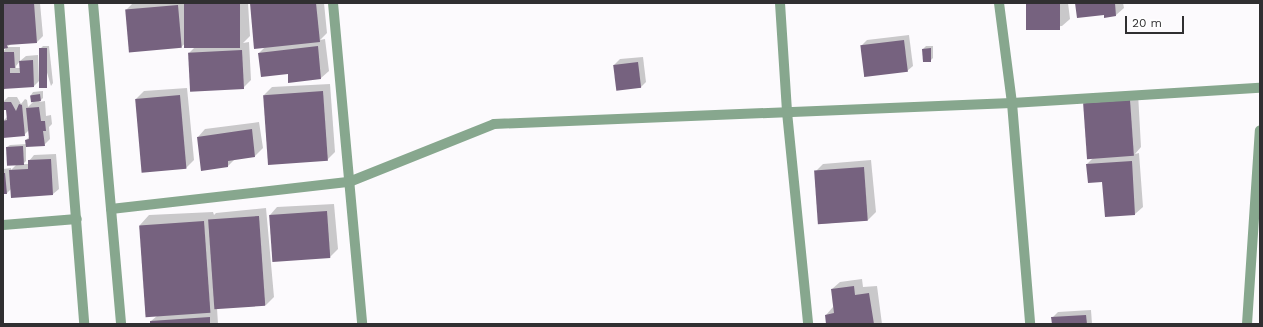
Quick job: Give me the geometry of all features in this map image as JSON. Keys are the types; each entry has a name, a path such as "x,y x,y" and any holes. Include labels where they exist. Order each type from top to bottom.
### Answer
{"street":[{"path":"60,3 84,324"},
{"path":"93,3 121,324"},
{"path":"333,3 362,324"},
{"path":"780,3 788,112 808,324"},
{"path":"999,3 1012,103 1030,324"},
{"path":"111,209 349,182 494,124 1012,103 1260,88"},
{"path":"1247,324 1260,130"},
{"path":"3,225 77,218"}],"building":[{"path":"3,3 34,3 37,43 7,45 8,48 3,49"},
{"path":"184,3 240,3 240,48 184,48"},
{"path":"250,3 316,3 320,42 254,49"},
{"path":"1026,3 1060,3 1060,30 1026,30"},
{"path":"1075,3 1115,3 1116,16 1104,18 1104,15 1077,18"},
{"path":"178,5 182,48 129,52 125,10"},
{"path":"904,40 908,72 864,77 860,45"},
{"path":"318,46 321,79 288,83 288,74 261,77 258,53"},
{"path":"39,48 47,48 47,88 39,88"},
{"path":"931,48 931,62 923,62 922,49"},
{"path":"242,50 244,89 190,92 188,53"},
{"path":"3,52 14,52 15,68 10,68 10,73 20,73 19,61 33,60 34,87 3,89"},
{"path":"638,62 641,88 616,91 613,65"},
{"path":"323,91 328,161 268,165 263,95"},
{"path":"40,94 41,101 31,102 30,95"},
{"path":"180,95 186,169 142,173 135,99"},
{"path":"1130,100 1134,156 1087,159 1083,103"},
{"path":"3,102 11,102 16,111 19,104 22,105 25,136 3,138 3,121 7,120 6,110 3,110"},
{"path":"39,107 41,121 45,121 46,131 43,131 45,146 26,147 25,140 29,139 26,108"},
{"path":"252,129 255,157 228,161 228,167 201,171 197,137"},
{"path":"23,146 24,165 7,166 6,147"},
{"path":"51,159 53,195 11,198 9,170 28,169 28,160"},
{"path":"1132,161 1135,215 1105,217 1102,182 1088,183 1086,164"},
{"path":"864,167 868,221 818,224 814,170"},
{"path":"3,173 5,173 7,194 3,194"},
{"path":"327,211 330,258 272,262 269,215"},
{"path":"259,216 265,306 214,309 208,220"},
{"path":"204,221 210,313 146,317 139,226"},
{"path":"854,286 855,295 869,293 874,324 826,324 825,315 834,313 831,289"},
{"path":"1086,315 1087,324 1052,324 1051,317"},
{"path":"210,317 210,324 150,324 150,321"}]}
